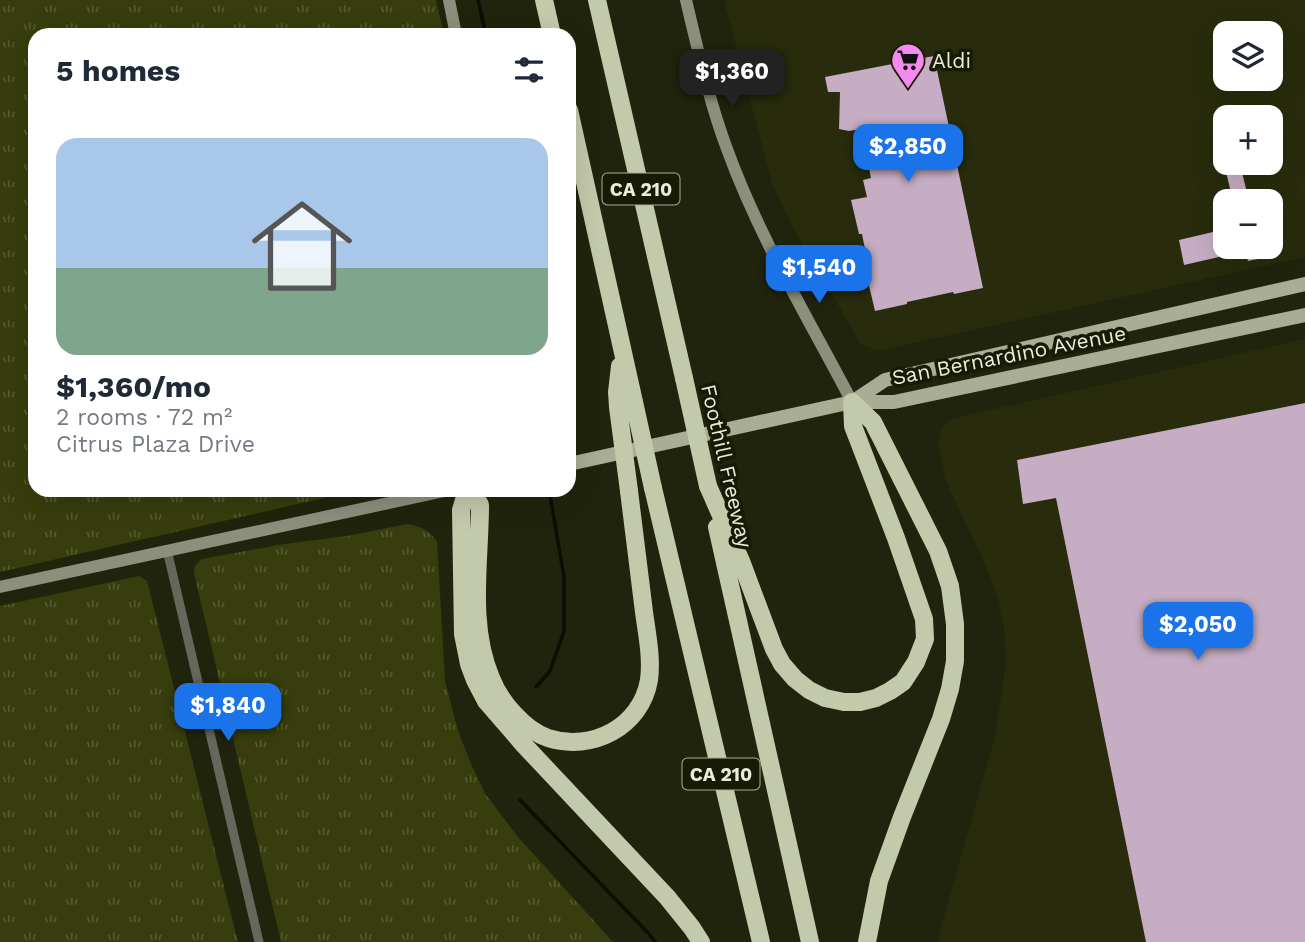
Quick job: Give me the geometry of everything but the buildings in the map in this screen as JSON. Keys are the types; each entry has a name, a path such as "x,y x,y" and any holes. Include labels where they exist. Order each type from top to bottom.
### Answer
{"highway":[{"path":"544,0 550,28"},
{"name":"Foothill Freeway","path":"597,0 810,942"},
{"name":"CA 210","path":"576,141 622,348 626,405 653,488 761,942"},
{"path":"708,486 741,561 774,649 795,680 825,698 844,702 860,702 890,691 903,682 916,662 925,639 924,619 897,538 853,426 852,401"},
{"path":"852,401 873,422 938,551 950,586 955,624 955,662 950,689 879,881 867,942"},
{"path":"474,497 480,505 478,623 482,652 491,679 502,699 516,717 546,737 577,743 596,740 625,724 644,698 649,679 649,649 629,491 626,405"},
{"path":"466,497 461,510 463,634 474,680 486,701 524,745 667,897 701,942"}],"main road":[{"name":"San Bernardino Avenue","path":"852,401 885,380 1305,284"},
{"name":"San Bernardino Avenue","path":"852,401 894,402 1305,315"},
{"path":"576,462 852,401"}],"street":[{"path":"449,0 455,28"},
{"path":"686,0 705,78 731,160 757,223 852,401"},
{"path":"0,587 416,497"},
{"path":"167,550 259,942"}],"shaded area":[{"path":"724,0 1305,0 1305,257 877,351 861,344 791,224 772,183"},
{"path":"1305,339 1305,942 937,942 995,736 1006,663 1004,627 999,602 989,573 946,481 938,443 943,426 951,419"}],"green space":[{"path":"0,0 436,0 442,28 28,28 28,497 328,497 0,572"},
{"path":"407,524 424,529 437,541 445,681 458,731 486,795 518,837 613,942 281,942 194,573 195,566 202,559"},
{"path":"139,576 147,581 238,942 0,942 0,606"}],"waterway":[{"path":"478,0 484,28"},
{"path":"536,687 550,671 564,631 564,577 550,497"},
{"path":"520,800 655,942"}],"place":[{"name":"Aldi","path":"908,90"}]}
